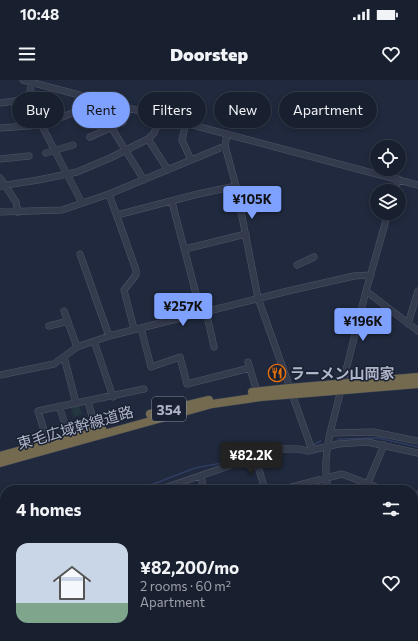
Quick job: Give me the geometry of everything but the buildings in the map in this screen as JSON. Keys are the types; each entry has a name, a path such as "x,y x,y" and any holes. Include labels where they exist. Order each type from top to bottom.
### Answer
{"highway":[{"name":"東毛広域幹線道路","path":"0,463 212,404 291,391 418,377"},
{"name":"東毛広域幹線道路","path":"342,386 418,384"},
{"name":"東毛広域幹線道路","path":"0,456 188,404 257,392 291,391"}],"street":[{"path":"23,80 72,93"},
{"path":"30,92 32,82"},
{"path":"0,103 12,101"},
{"path":"0,128 12,127"},
{"path":"44,128 82,203"},
{"path":"90,137 110,128"},
{"path":"113,128 144,180"},
{"path":"3,186 68,174 89,168 148,139 154,133 156,128"},
{"path":"185,128 182,140 191,160"},
{"path":"205,128 418,185"},
{"path":"227,134 224,146 236,186 258,298 312,450"},
{"path":"148,139 168,170"},
{"path":"46,153 73,145"},
{"path":"0,212 55,211 109,194 224,146"},
{"path":"0,159 29,156"},
{"path":"0,178 3,186 16,202 18,212"},
{"path":"397,184 398,179"},
{"path":"117,215 172,202 198,194 236,186"},
{"path":"109,194 137,272 124,290 151,367 180,356 187,384 249,365 257,392"},
{"path":"172,202 214,347"},
{"path":"327,485 326,478 330,433 366,291 386,220"},
{"path":"185,249 246,234"},
{"path":"80,254 109,336"},
{"path":"297,265 314,257"},
{"path":"0,375 54,364 77,347 138,328 258,298 352,277 371,275"},
{"path":"366,291 418,331"},
{"path":"408,324 418,291"},
{"path":"64,311 77,347"},
{"path":"48,326 68,321"},
{"path":"94,341 113,397"},
{"path":"64,357 76,403"},
{"path":"48,443 38,411 113,397 144,389"},
{"path":"59,406 66,427 70,429 93,420 88,401"},
{"path":"330,433 373,432 418,441"},
{"path":"173,485 279,449 312,450 328,446 367,442 418,452"},
{"path":"368,483 384,445"},
{"path":"255,456 264,485"},
{"path":"299,485 342,474 373,485"},
{"path":"201,476 203,485"}],"green space":[{"path":"79,405 82,414 74,417 70,406"}],"waterway":[{"path":"338,439 378,438 418,447"},
{"path":"312,445 321,441"},
{"path":"151,485 195,468 233,461 253,453 260,453"}],"place":[{"name":"ラーメン山岡家","path":"277,373"}]}
